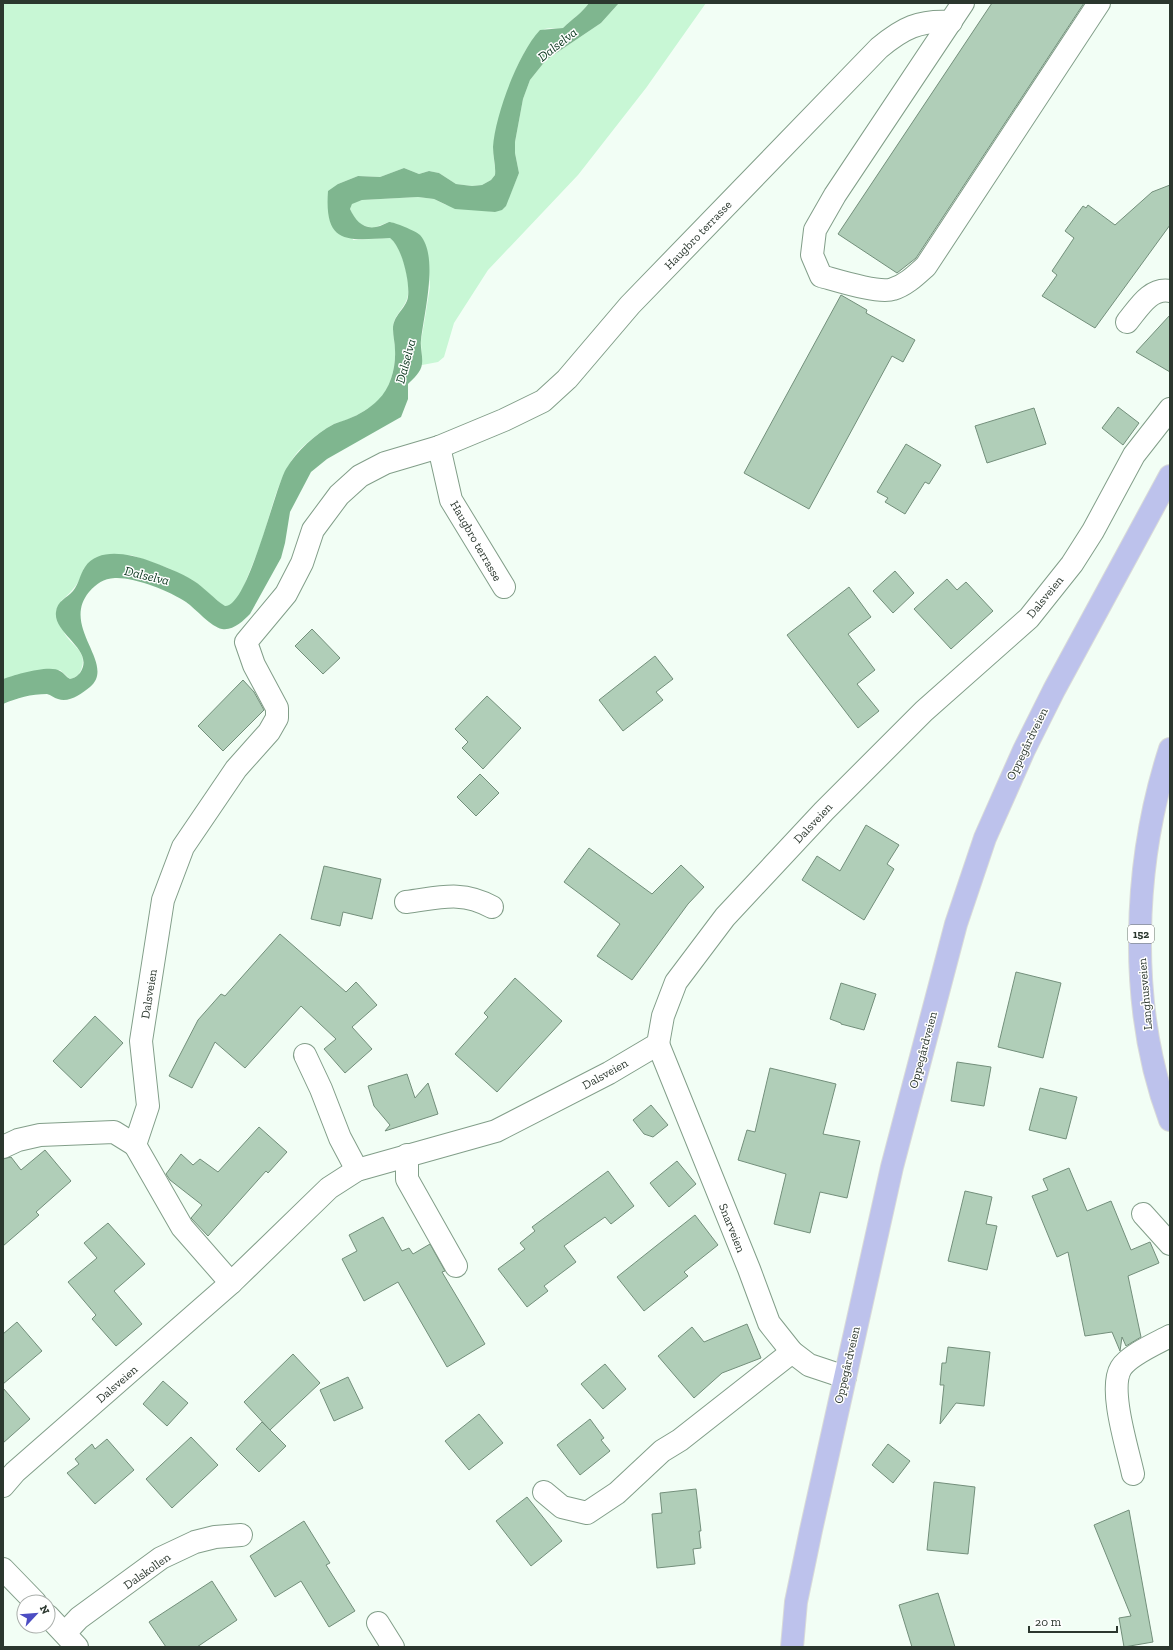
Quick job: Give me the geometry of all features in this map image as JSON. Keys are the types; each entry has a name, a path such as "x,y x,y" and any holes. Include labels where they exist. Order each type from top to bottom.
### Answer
{"main road":[{"name":"Oppegårdveien","path":"792,1647 797,1595 892,1167 956,924 985,838 1006,789 1054,690 1168,485"},
{"name":"Langhusveien","path":"1170,749 1151,821 1141,912 1142,972 1146,1020 1152,1060 1170,1120"}],"street":[{"path":"963,3 835,195 815,230 812,255 821,276 864,287 892,290 910,281 926,266 1099,3"},
{"name":"Haugbro terrasse","path":"277,708 254,665 246,642 286,594 295,579 314,530 339,495 360,476 385,463 439,447 504,420 543,401 567,379 630,305 879,48 895,34 907,27 932,21 951,22"},
{"path":"1127,322 1154,292 1164,290 1170,291"},
{"name":"Dalsveien","path":"3,1486 15,1472 232,1283 329,1188 357,1170 496,1131 609,1073 658,1044 663,1016 676,982 725,917 824,811 919,717 1029,618 1072,564 1093,531 1134,455 1170,409"},
{"name":"Haugbro terrasse","path":"439,447 452,500 504,587"},
{"name":"Dalsveien","path":"135,1146 148,1106 141,1041 163,900 183,847 236,769 269,732 277,718 277,708"},
{"path":"406,902 448,896 466,896 478,899 492,907"},
{"name":"Snarveien","path":"658,1044 749,1269 769,1323 792,1352 809,1364 845,1376"},
{"path":"305,1055 321,1089 349,1158 357,1170"},
{"path":"3,1147 18,1140 40,1135 114,1132 135,1146 182,1227 232,1283"},
{"path":"408,1155 407,1179 456,1266"},
{"path":"1143,1214 1170,1244"},
{"path":"1133,1474 1117,1400 1116,1386 1121,1368 1132,1358 1170,1336"},
{"path":"544,1492 562,1507 587,1513 617,1493 662,1451 680,1440 792,1352"},
{"name":"Dalskollen","path":"56,1624 71,1640 79,1618 161,1558 208,1539 241,1535"},
{"path":"3,1569 27,1594"},
{"path":"378,1623 393,1647"}],"shaded area":[{"path":"3,3 589,3 563,28 545,29 536,37 518,64 505,99 496,133 494,149 495,175 491,180 482,185 472,186 456,184 439,173 429,171 419,174 404,168 380,177 358,176 338,184 353,240 390,238 398,249 405,266 408,293 407,299 396,316 393,324 395,362 387,389 379,400 372,406 355,416 330,426 308,442 296,454 289,464 279,485 261,543 242,591 235,602 229,607 225,607 194,581 168,568 131,555 84,568 76,586 61,601 64,632 66,637 77,648 82,657 83,663 77,676 70,679 60,670 39,671 3,679"},
{"path":"619,3 706,3 646,88 578,175 488,270 454,323 444,357 438,362 422,365 421,341 430,287 428,259 403,227 389,222 373,228 356,222 350,209 352,203 362,200 418,197 434,199 446,205 495,212 510,195 519,173 515,153 515,142 523,99 530,80 546,60 601,23"}],"water":[{"name":"Dalselva","path":"589,3 619,3 601,23 546,60 530,80 523,99 515,142 515,153 519,173 506,206 502,210 495,212 455,209 434,199 418,197 362,200 352,204 350,209 355,218 365,226 375,227 389,222 395,223 418,233 426,244 429,256 429,285 421,340 421,367 417,375 408,384 408,399 401,417 327,459 311,472 290,512 281,558 250,614 234,627 222,629 213,625 186,602 162,589 142,582 123,578 104,580 89,592 82,605 81,618 84,631 97,667 97,678 90,687 79,695 66,700 58,699 47,694 41,694 24,697 3,704 3,679 40,669 55,669 70,679 76,677 80,673 83,665 83,657 79,649 61,628 57,620 56,612 60,602 75,588 85,567 98,557 106,554 123,554 147,560 189,578 225,606 234,601 243,588 251,569 281,481 290,462 320,433 334,424 360,413 375,403 383,395 392,376 395,356 393,332 394,324 408,297 408,283 404,265 398,249 390,238 351,239 342,236 335,231 330,222 328,191 338,184 358,176 380,177 404,168 419,174 429,171 439,173 456,184 472,186 482,185 491,180 495,175 493,147 498,119 509,86 524,54 540,30 563,28"}],"building":[{"path":"992,3 1084,3 916,258 897,273 838,234"},
{"path":"1170,185 1170,225 1095,328 1042,296 1057,275 1052,271 1074,238 1065,231 1083,206 1086,208 1088,205 1115,225 1152,192"},
{"path":"841,295 867,310 866,313 915,340 903,362 892,356 809,509 744,473"},
{"path":"1170,315 1170,372 1136,352"},
{"path":"1118,407 1139,423 1123,445 1102,428"},
{"path":"1034,408 1046,444 987,463 975,426"},
{"path":"906,444 941,465 929,484 925,482 905,514 885,502 888,498 877,492"},
{"path":"895,571 914,593 893,613 873,591"},
{"path":"947,579 957,590 966,582 993,611 951,649 914,609"},
{"path":"849,587 871,617 848,634 875,670 857,684 879,711 858,728 787,635"},
{"path":"312,629 340,658 323,674 295,646"},
{"path":"655,656 673,679 656,692 663,700 623,731 599,700"},
{"path":"243,680 254,692 264,710 223,751 198,726"},
{"path":"487,696 521,728 483,769 462,748 468,742 455,729"},
{"path":"480,774 499,793 476,816 457,797"},
{"path":"866,825 899,845 887,864 894,869 864,920 802,880 817,856 840,871"},
{"path":"589,848 652,894 681,865 704,887 688,904 632,980 597,956 620,924 564,882"},
{"path":"324,866 381,879 372,919 343,912 340,926 311,919"},
{"path":"280,934 346,992 356,982 377,1005 352,1027 372,1049 345,1073 324,1049 336,1039 301,1006 245,1068 215,1042 192,1088 169,1076 198,1020 221,994 225,996"},
{"path":"1016,972 1061,983 1043,1058 998,1047"},
{"path":"515,978 562,1021 497,1092 455,1054 488,1017 484,1013"},
{"path":"841,983 876,994 864,1030 841,1024 830,1019"},
{"path":"95,1016 123,1043 81,1088 53,1061"},
{"path":"957,1062 991,1067 984,1106 951,1101"},
{"path":"770,1068 836,1084 823,1134 860,1141 847,1198 820,1192 810,1233 774,1224 786,1174 738,1160 747,1130 755,1132"},
{"path":"407,1074 415,1098 428,1083 438,1114 385,1131 390,1125 374,1106 368,1086"},
{"path":"1040,1088 1077,1097 1066,1139 1029,1130"},
{"path":"651,1105 668,1125 653,1137 644,1134 633,1120"},
{"path":"259,1127 287,1152 268,1173 266,1171 208,1236 191,1218 202,1205 170,1180 166,1174 181,1154 193,1165 200,1159 218,1172"},
{"path":"45,1150 71,1181 36,1212 39,1215 3,1246 3,1159 11,1157 21,1170"},
{"path":"677,1161 696,1184 669,1207 650,1183"},
{"path":"1069,1168 1087,1211 1111,1201 1131,1250 1150,1242 1159,1263 1128,1276 1141,1337 1126,1346 1122,1337 1120,1351 1112,1332 1085,1336 1068,1252 1057,1257 1032,1196 1048,1190 1043,1179"},
{"path":"608,1171 634,1206 611,1224 605,1217 564,1246 576,1262 544,1286 548,1291 527,1307 498,1269 525,1249 520,1243 535,1231 532,1227"},
{"path":"965,1191 992,1197 986,1224 997,1226 987,1270 948,1261"},
{"path":"695,1215 718,1245 684,1272 688,1276 644,1311 617,1277"},
{"path":"383,1217 402,1251 409,1248 413,1254 430,1244 445,1271 442,1272 485,1344 447,1367 398,1282 364,1301 342,1259 357,1251 349,1235"},
{"path":"108,1223 145,1264 114,1291 142,1324 116,1346 92,1319 96,1315 68,1282 97,1258 84,1243"},
{"path":"17,1322 42,1351 3,1384 3,1334"},
{"path":"747,1324 761,1358 722,1373 694,1398 658,1356 692,1327 704,1342"},
{"path":"948,1347 990,1352 984,1406 956,1403 940,1424 944,1385 940,1385 942,1363 946,1363"},
{"path":"293,1354 320,1383 270,1430 244,1402"},
{"path":"605,1364 626,1389 603,1409 581,1384"},
{"path":"348,1377 363,1408 334,1421 320,1390"},
{"path":"163,1381 188,1403 167,1426 143,1404"},
{"path":"3,1388 30,1419 3,1443"},
{"path":"479,1414 503,1443 469,1470 445,1441"},
{"path":"590,1419 604,1438 601,1440 610,1451 580,1475 557,1445"},
{"path":"262,1422 286,1446 259,1472 236,1449"},
{"path":"191,1437 218,1465 172,1508 146,1479"},
{"path":"107,1439 134,1470 95,1504 67,1473 79,1464 75,1459 92,1444 95,1449"},
{"path":"888,1444 910,1461 893,1483 872,1465"},
{"path":"934,1482 975,1487 968,1554 927,1550"},
{"path":"696,1489 701,1531 699,1531 701,1548 693,1549 695,1564 657,1568 652,1514 662,1513 660,1493"},
{"path":"527,1497 562,1541 531,1566 496,1521"},
{"path":"1129,1510 1153,1642 1124,1647 1119,1618 1131,1616 1094,1525"},
{"path":"304,1521 330,1563 326,1565 355,1611 329,1627 301,1581 275,1597 250,1556"},
{"path":"212,1581 237,1620 197,1647 166,1647 149,1622"},
{"path":"938,1593 955,1647 912,1647 899,1605"}]}
